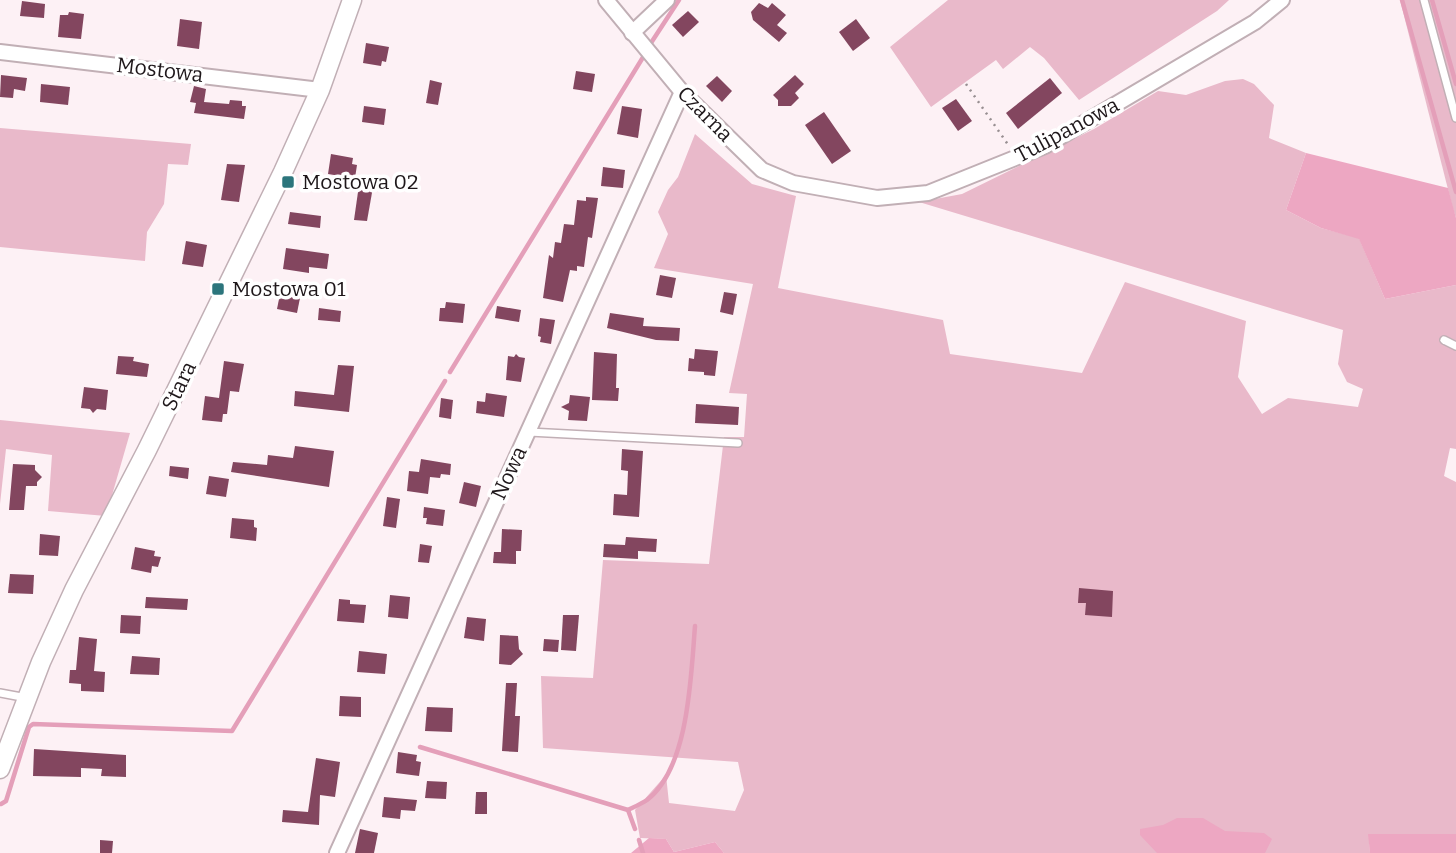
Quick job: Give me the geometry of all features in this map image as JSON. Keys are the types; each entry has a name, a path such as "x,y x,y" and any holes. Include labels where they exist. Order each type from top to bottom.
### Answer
{"street":[{"name":"Stara","path":"0,769 41,662 74,590 224,296 320,90 352,0"},
{"name":"Czarna","path":"607,0 681,92 762,170 793,183 829,191"},
{"path":"632,33 667,0"},
{"name":"Tulipanowa","path":"829,191 877,198 928,194 1017,158 1069,132 1255,22 1282,0"},
{"name":"Mostowa","path":"0,52 320,90"},
{"name":"Nowa","path":"337,853 681,92"}],"lane":[{"path":"1424,0 1456,118"},
{"path":"1444,340 1456,346"},
{"path":"528,432 738,443"},
{"path":"0,693 27,698"}],"path":[{"path":"965,85 1017,158"}],"shaded area":[{"path":"948,0 1229,0 1217,11 1079,100 1044,58 1030,47 1003,69 996,60 931,107 890,47"},
{"path":"1400,0 1456,0 1456,218 1453,209"},
{"path":"1243,79 1254,84 1274,105 1269,138 1306,153 1286,210 1321,228 1359,238 1385,299 1456,285 1456,449 1450,448 1444,476 1456,482 1456,834 1369,834 1370,853 724,853 715,842 674,852 666,839 640,838 635,810 666,775 669,803 735,811 744,790 738,762 543,748 541,676 593,678 603,560 709,564 724,437 744,437 747,394 729,393 753,284 654,268 668,234 658,212 668,190 678,177 695,134 752,184 796,196 778,288 943,320 950,354 1082,373 1125,282 1246,321 1238,377 1262,414 1288,398 1358,407 1363,389 1347,382 1338,364 1343,330 919,202 962,194 1094,129 1158,91 1186,95 1225,81"},
{"path":"0,128 191,144 188,165 168,164 164,204 147,232 145,261 0,247"},
{"path":"1306,153 1448,188 1456,218 1456,285 1385,299 1359,239 1321,228 1286,210"},
{"path":"0,420 130,433 106,516 48,511 52,455 6,449 0,504"},
{"path":"1177,818 1203,818 1225,831 1264,833 1272,839 1265,853 1157,853 1140,835 1140,829 1163,825"},
{"path":"1368,834 1456,834 1456,853 1370,853"},
{"path":"649,838 666,839 674,852 715,842 724,853 631,853"}],"building":[{"path":"22,1 45,4 44,18 20,16"},
{"path":"759,3 768,8 772,3 786,15 777,25 787,33 779,42 753,20 751,12"},
{"path":"688,11 699,22 683,37 672,25"},
{"path":"69,12 84,14 81,39 58,37 60,15 68,15"},
{"path":"180,19 202,22 199,49 177,46"},
{"path":"856,19 870,38 853,51 839,32"},
{"path":"366,43 389,47 386,62 382,61 381,66 363,63"},
{"path":"576,71 595,74 592,92 573,89"},
{"path":"1,75 27,78 25,91 14,89 13,98 0,97"},
{"path":"795,75 804,84 795,93 799,98 791,106 778,106 778,100 773,95"},
{"path":"717,76 732,91 722,102 706,86"},
{"path":"1050,78 1062,93 1018,129 1006,113"},
{"path":"430,80 442,83 438,105 426,103"},
{"path":"41,84 70,87 68,105 40,102"},
{"path":"194,86 206,89 204,102 229,104 230,100 242,101 242,106 246,106 244,119 194,113 196,103 190,102"},
{"path":"956,99 972,121 958,131 942,108"},
{"path":"364,106 386,109 384,125 362,122"},
{"path":"622,106 642,109 638,138 617,134"},
{"path":"824,112 851,151 832,164 805,125"},
{"path":"331,154 353,158 352,164 357,165 353,191 338,190 340,176 328,174"},
{"path":"227,164 245,165 239,202 221,200"},
{"path":"603,167 625,170 623,188 601,186"},
{"path":"359,185 373,187 367,221 354,220"},
{"path":"586,197 598,198 584,267 577,266 577,271 570,270 563,302 543,298 549,255 553,258 555,242 561,243 564,224 574,225 577,200 586,201"},
{"path":"290,212 321,216 320,228 288,224"},
{"path":"186,241 207,245 203,267 182,264"},
{"path":"286,248 329,254 327,269 309,267 309,273 283,269"},
{"path":"660,275 676,278 672,298 656,295"},
{"path":"281,289 301,293 297,313 277,309"},
{"path":"724,292 737,294 733,315 720,312"},
{"path":"446,302 465,304 463,323 439,321 440,308 445,308"},
{"path":"497,306 521,310 519,322 495,318"},
{"path":"319,308 341,311 340,322 318,320"},
{"path":"610,313 644,318 643,326 680,328 679,341 656,340 607,328"},
{"path":"540,318 555,320 551,344 540,342"},
{"path":"695,349 718,351 715,376 688,371 689,358 694,359"},
{"path":"594,352 617,354 618,401 592,400"},
{"path":"516,354 525,358 521,382 506,380 508,356 514,357"},
{"path":"118,356 134,357 133,361 149,364 147,377 116,374"},
{"path":"224,361 244,364 239,392 230,391 227,414 223,414 222,422 202,420 205,396 219,398"},
{"path":"338,365 354,366 349,412 294,406 295,391 334,395"},
{"path":"84,387 108,390 106,410 97,409 93,413 90,409 81,408"},
{"path":"486,393 507,396 504,417 476,413 477,401 485,402"},
{"path":"570,395 590,397 587,421 568,420 569,411 561,407 569,403"},
{"path":"441,398 453,400 451,419 439,417"},
{"path":"696,404 739,407 738,425 695,423"},
{"path":"295,446 334,451 329,487 231,472 233,462 267,465 268,455 293,458"},
{"path":"622,449 643,451 639,517 613,515 614,494 627,495 628,471 621,470"},
{"path":"421,459 451,464 450,475 430,477 428,494 407,491 409,471 419,472"},
{"path":"13,464 35,465 35,470 42,477 37,486 26,486 24,510 9,510"},
{"path":"170,466 189,468 188,479 169,476"},
{"path":"209,476 229,479 226,497 206,494"},
{"path":"464,482 481,486 476,507 459,503"},
{"path":"387,497 400,499 396,528 383,526"},
{"path":"424,507 445,510 443,526 426,524 427,518 423,518"},
{"path":"232,518 254,520 254,527 257,528 256,541 230,538"},
{"path":"502,529 522,530 521,551 516,551 516,564 493,563 494,552 501,552"},
{"path":"40,534 60,536 58,556 39,555"},
{"path":"626,537 657,539 656,552 638,551 638,559 603,557 604,544 625,545"},
{"path":"420,544 432,546 429,563 418,562"},
{"path":"135,547 155,551 154,556 161,557 158,567 152,566 151,573 131,569"},
{"path":"10,574 34,575 33,594 8,593"},
{"path":"1079,588 1113,591 1112,617 1085,615 1086,603 1078,603"},
{"path":"390,595 410,597 408,619 388,617"},
{"path":"146,597 188,599 187,610 145,608"},
{"path":"339,599 350,600 350,604 366,605 364,623 337,621"},
{"path":"121,615 141,616 140,634 120,633"},
{"path":"563,615 579,615 576,651 561,650"},
{"path":"467,617 486,619 484,641 464,638"},
{"path":"500,635 518,636 519,649 523,654 511,665 499,664"},
{"path":"79,637 97,639 94,671 105,672 104,692 81,691 81,684 69,683 70,670 76,670"},
{"path":"544,639 559,640 558,652 543,651"},
{"path":"359,651 387,654 385,674 357,672"},
{"path":"132,656 160,658 159,675 130,674"},
{"path":"506,683 517,683 515,716 520,716 518,752 502,751"},
{"path":"340,696 361,697 361,717 339,716"},
{"path":"427,707 453,708 452,732 425,731"},
{"path":"34,749 126,755 126,777 101,776 102,769 81,768 81,777 33,776"},
{"path":"398,752 417,755 416,761 421,762 419,776 396,773"},
{"path":"316,758 340,762 335,797 320,795 319,825 282,822 283,810 308,812"},
{"path":"427,781 447,782 446,799 425,798"},
{"path":"476,792 487,792 487,814 475,814"},
{"path":"384,797 417,800 415,811 401,810 400,819 382,817"},
{"path":"360,829 378,833 374,853 355,853"},
{"path":"100,840 113,841 112,853 100,853"}],"waterway":[{"path":"649,46 679,0"},
{"path":"1402,0 1456,192"},
{"path":"1432,0 1456,84"},
{"path":"450,372 645,54"},
{"path":"1,804 6,801 29,727 33,724 232,731 445,381"},
{"path":"628,810 647,800 661,785 672,766 685,719 695,626"},
{"path":"420,747 628,810 635,829"},
{"path":"639,840 643,853"}],"place":[{"name":"Mostowa 02","path":"288,182"},
{"name":"Mostowa 01","path":"218,289"}]}
